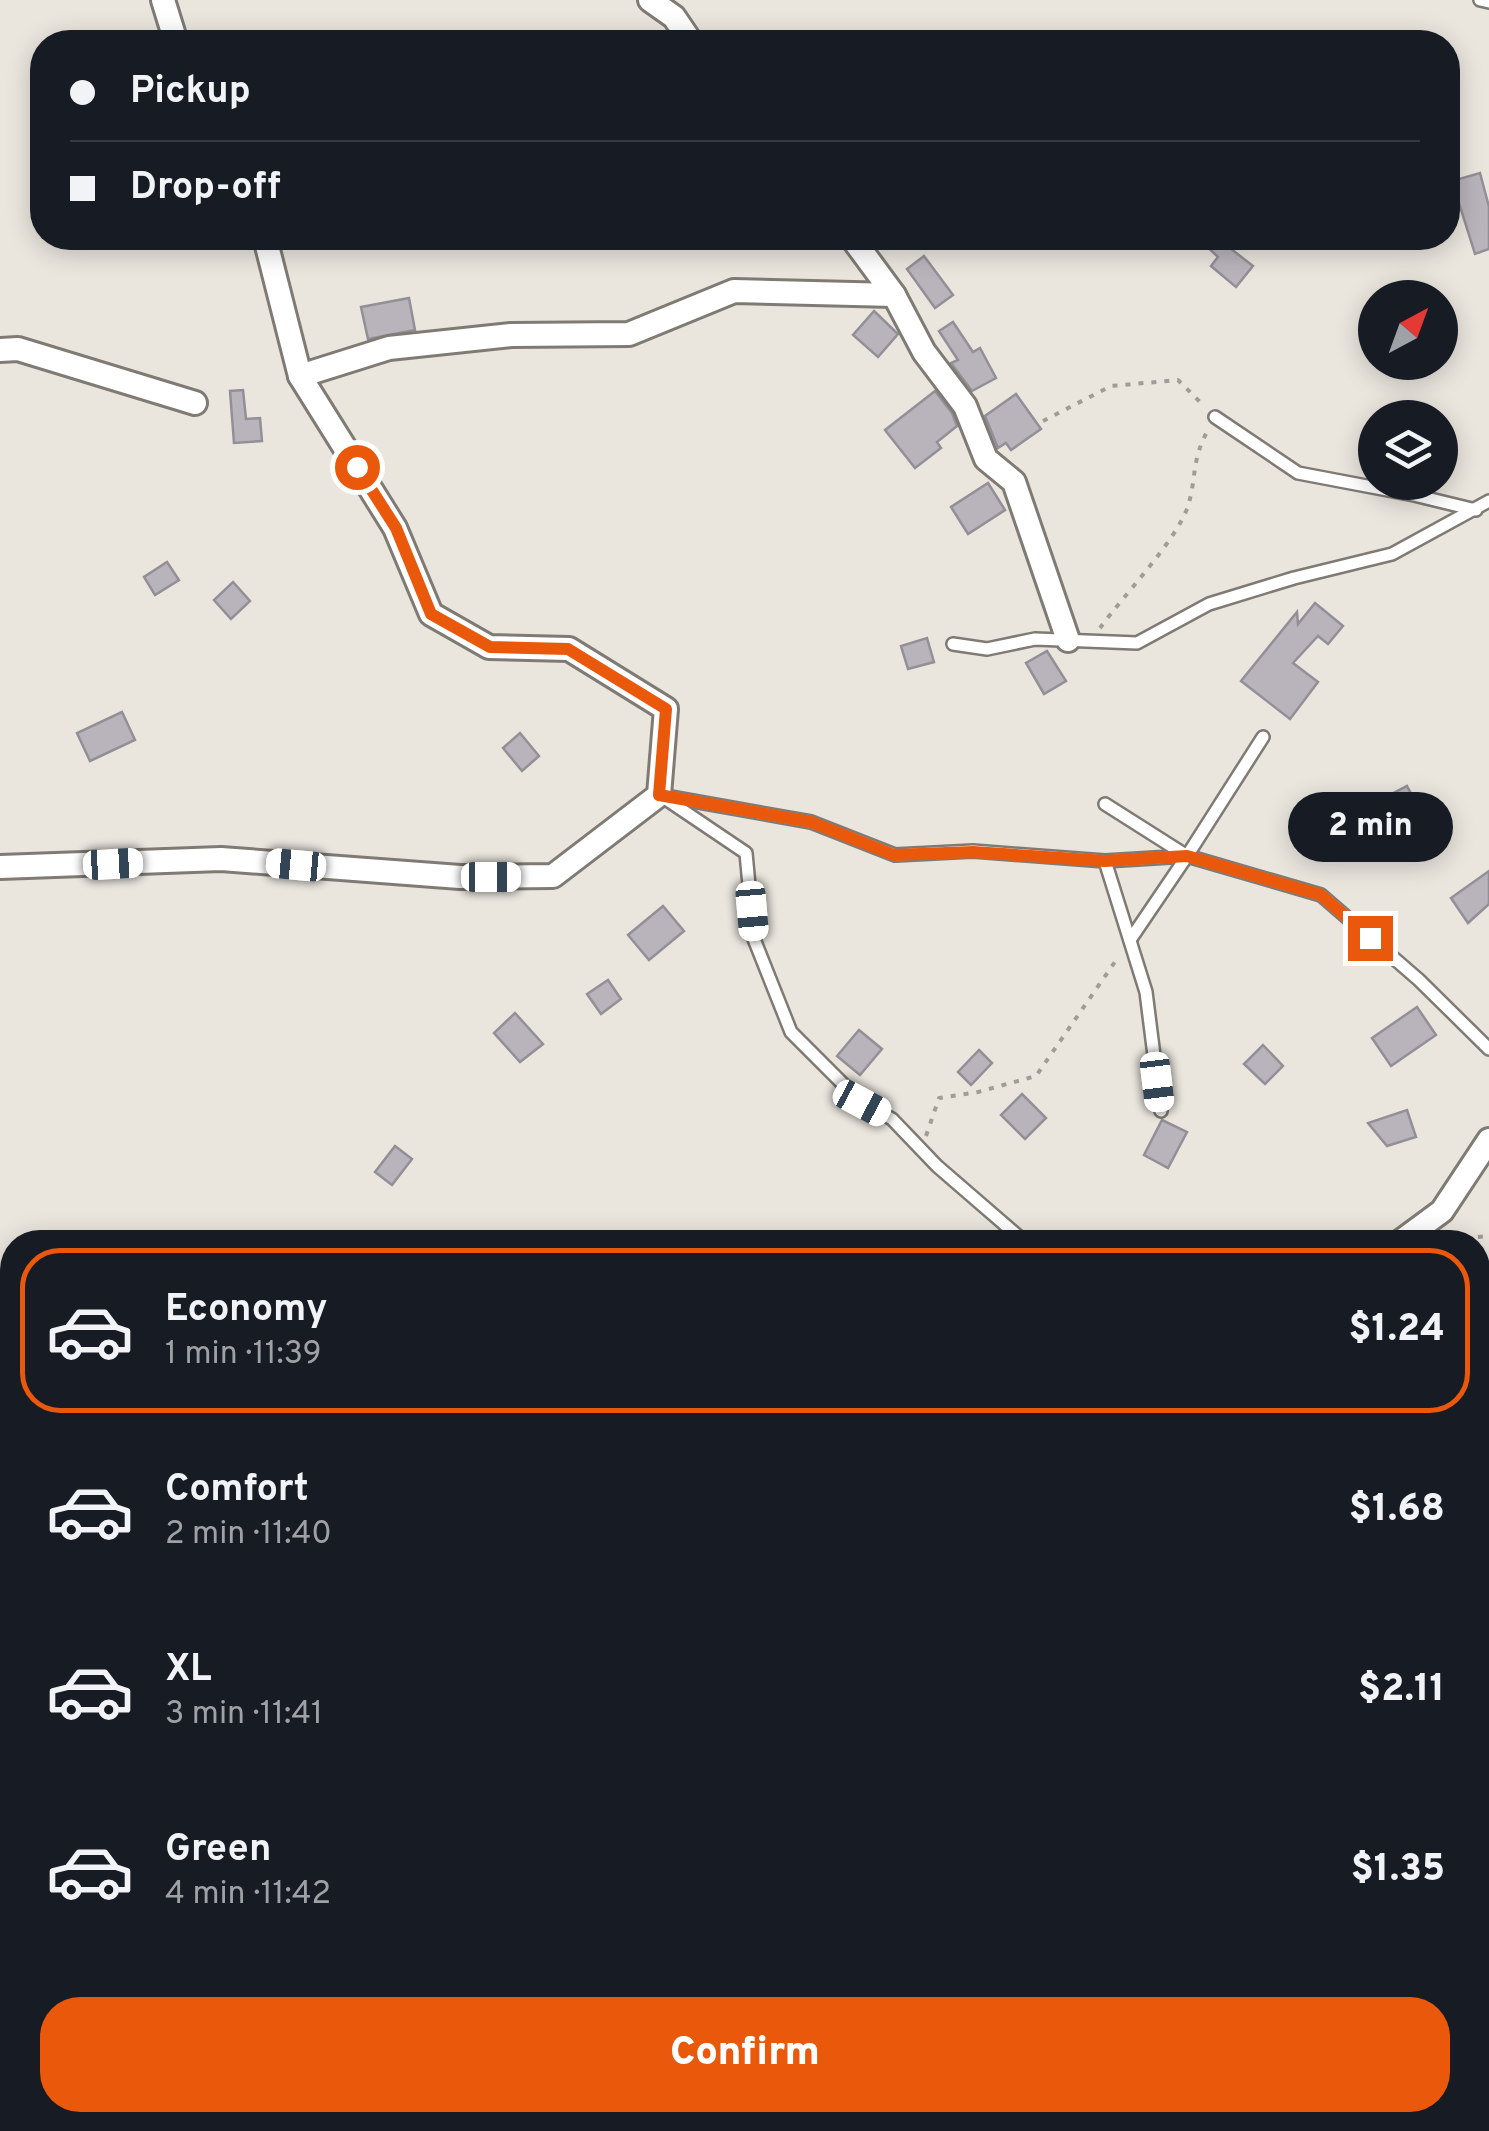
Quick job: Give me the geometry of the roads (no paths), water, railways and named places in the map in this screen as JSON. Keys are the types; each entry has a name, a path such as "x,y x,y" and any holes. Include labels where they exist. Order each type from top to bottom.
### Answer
{"street":[{"path":"163,0 172,30"},
{"path":"650,0 674,17 683,30"},
{"path":"0,867 220,859 460,878 553,876 659,795 666,709 568,649 490,647 431,614 396,528 300,376 268,250"},
{"path":"861,250 894,295 924,352 965,406 986,459 1014,482 1080,641"},
{"path":"300,376 389,348 510,335 630,334 734,290 894,295"},
{"path":"0,350 18,349 195,403"},
{"path":"1417,1230 1442,1212 1489,1140"}],"lane":[{"path":"1480,0 1489,2"},
{"path":"1215,418 1298,474 1476,510"},
{"path":"953,644 986,649 1035,639 1137,643 1209,604 1392,554 1489,502"},
{"path":"1130,940 1262,737"},
{"path":"659,795 811,822 894,855 973,852 1105,861 1187,856"},
{"path":"659,795 746,853 754,940 792,1032 862,1103 892,1119 1012,1230"},
{"path":"1105,804 1187,856 1321,895 1420,980 1489,1049"},
{"path":"1105,861 1146,992 1160,1111"}]}
